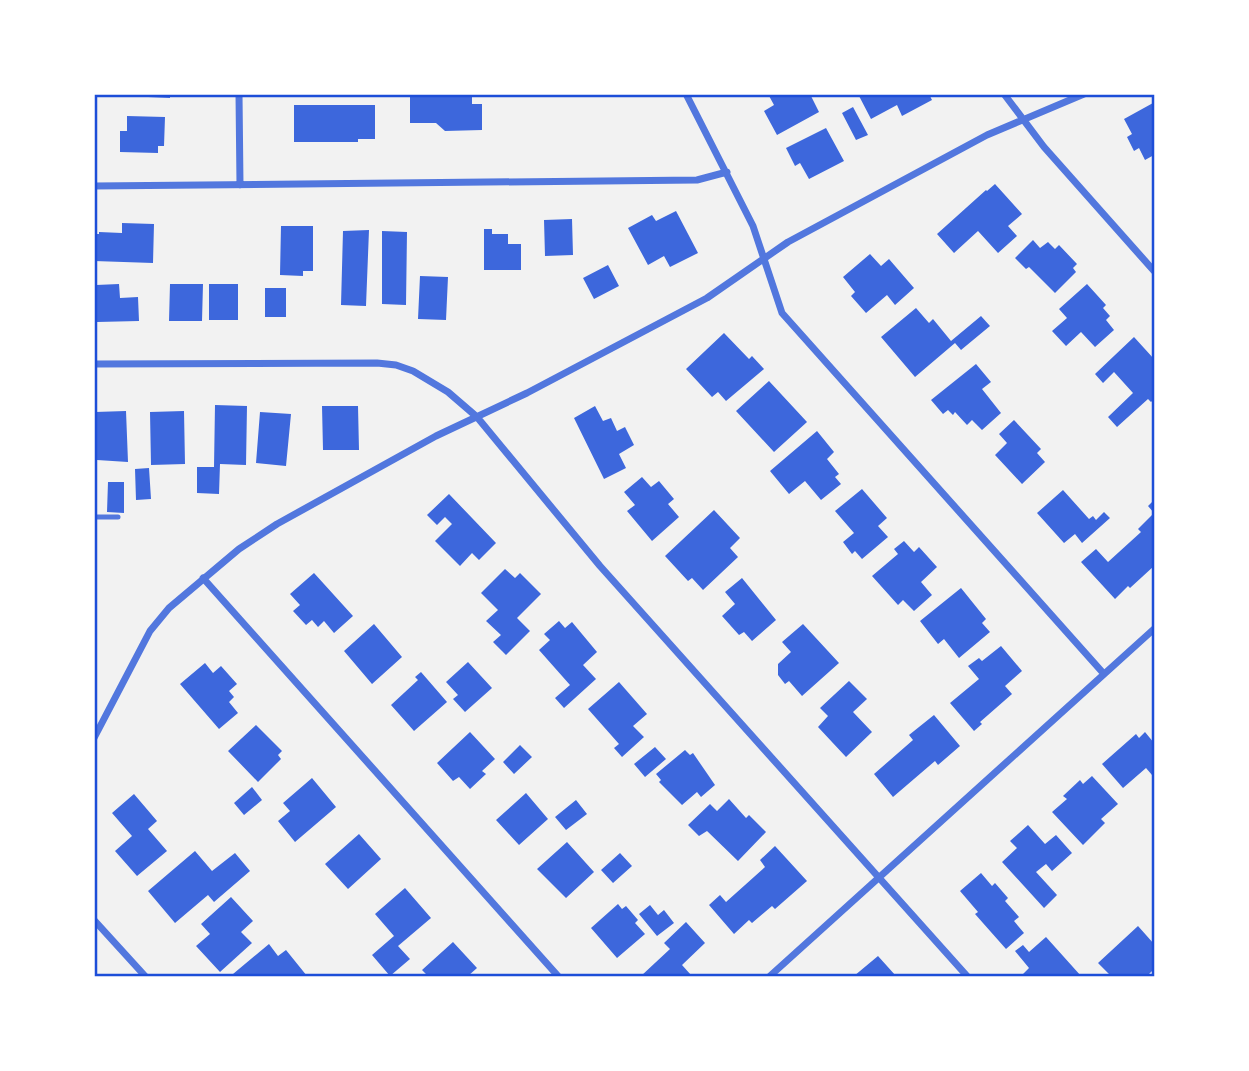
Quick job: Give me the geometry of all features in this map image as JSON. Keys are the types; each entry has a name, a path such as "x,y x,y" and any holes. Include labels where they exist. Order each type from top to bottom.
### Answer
{"street":[{"path":"239,94 240,186"},
{"path":"687,94 753,226 782,313 1104,674"},
{"path":"1004,94 1044,147 1154,271"},
{"path":"94,738 150,631 169,608 239,550 277,524 436,436 527,393 706,298 788,242 987,135 1084,94"},
{"path":"94,186 697,180 726,172"},
{"path":"94,364 377,363 396,365 413,371 448,392 477,417 600,566 967,976"},
{"path":"203,578 558,976"},
{"path":"770,976 1154,629"},
{"path":"94,920 145,976"}],"lane":[{"path":"94,517 118,517"}],"building":[{"path":"148,94 170,94 170,98 148,97"},
{"path":"410,94 472,94 472,104 482,104 482,130 445,131 436,123 410,123"},
{"path":"768,94 810,94 819,112 777,135 764,111 774,105"},
{"path":"858,94 929,94 932,100 902,116 897,105 871,119"},
{"path":"1153,103 1154,155 1145,160 1139,148 1134,151 1127,137 1132,134 1124,119"},
{"path":"294,105 375,105 375,139 358,139 358,142 294,142"},
{"path":"853,107 868,135 856,140 842,113"},
{"path":"127,116 165,117 164,146 158,146 158,153 120,152 120,131 127,131"},
{"path":"826,128 844,161 809,179 800,163 795,166 786,148"},
{"path":"995,184 1022,214 1008,226 1017,236 998,253 978,231 954,253 937,234"},
{"path":"676,211 698,253 670,267 664,256 648,265 628,228 652,215 656,221"},
{"path":"572,219 573,255 545,256 544,220"},
{"path":"122,223 154,224 153,263 94,261 94,234 122,233"},
{"path":"281,226 313,226 313,271 303,271 303,276 280,275"},
{"path":"484,229 492,229 492,234 508,234 508,244 521,244 521,270 484,270"},
{"path":"369,230 366,306 341,305 343,231"},
{"path":"382,231 407,232 406,305 382,304"},
{"path":"1033,240 1040,248 1048,242 1055,249 1059,245 1077,264 1073,268 1076,272 1055,293 1029,267 1026,269 1015,258"},
{"path":"870,254 881,266 889,259 914,288 895,305 887,295 866,313 851,296 855,292 843,277"},
{"path":"608,265 619,286 594,299 583,278"},
{"path":"420,276 448,277 446,320 418,319"},
{"path":"119,284 120,298 138,297 139,321 97,322 96,285"},
{"path":"170,284 203,284 202,321 169,321"},
{"path":"209,284 238,284 238,320 209,320"},
{"path":"1087,284 1106,305 1103,308 1110,316 1106,320 1114,330 1095,347 1081,332 1066,346 1052,331 1067,318 1059,309"},
{"path":"265,288 286,288 286,317 265,317"},
{"path":"916,308 929,323 933,319 951,341 981,316 990,326 961,350 955,343 915,377 881,337"},
{"path":"724,333 749,359 752,356 764,369 726,401 718,392 712,397 686,369"},
{"path":"1134,337 1154,359 1154,399 1151,402 1148,399 1117,427 1108,417 1133,393 1114,372 1103,383 1095,374"},
{"path":"976,364 991,382 982,389 1001,413 982,430 972,420 967,425 955,412 953,415 948,410 943,414 931,400"},
{"path":"769,381 807,422 774,452 736,411"},
{"path":"215,405 247,406 246,465 220,464 219,494 197,493 197,467 214,467"},
{"path":"322,406 358,406 359,450 323,450"},
{"path":"595,406 603,421 611,418 617,431 625,427 634,445 619,454 626,468 604,479 574,418"},
{"path":"126,411 128,462 97,460 95,412"},
{"path":"184,411 185,464 151,465 150,412"},
{"path":"260,412 291,414 286,466 256,463"},
{"path":"1014,420 1041,449 1037,453 1045,462 1022,484 995,455 1007,443 999,434"},
{"path":"817,431 834,452 827,459 839,474 835,477 841,484 821,500 805,481 789,494 770,471"},
{"path":"149,468 151,499 136,500 135,469"},
{"path":"642,477 651,487 659,481 674,499 668,504 679,517 652,541 627,511 635,505 624,492"},
{"path":"108,482 124,482 124,513 107,512"},
{"path":"862,489 887,518 878,526 888,537 862,559 855,551 852,554 843,542 854,533 835,511"},
{"path":"1063,490 1089,519 1093,516 1096,520 1104,512 1110,518 1082,543 1075,534 1064,543 1037,513"},
{"path":"449,494 496,543 479,560 472,553 460,566 435,541 452,524 445,517 437,525 427,515"},
{"path":"1154,500 1154,513 1148,506"},
{"path":"714,510 740,538 730,548 738,557 703,590 692,578 688,581 665,556"},
{"path":"1154,513 1154,566 1115,599 1081,562 1096,549 1108,562 1141,532 1138,529"},
{"path":"904,541 914,552 919,547 937,567 921,582 932,595 914,611 903,600 898,605 872,576 898,554 894,549"},
{"path":"505,569 515,578 520,573 541,594 517,618 530,631 506,655 493,642 501,635 486,621 498,610 481,593"},
{"path":"314,573 353,616 334,633 324,621 318,627 312,620 306,625 293,611 300,605 290,594"},
{"path":"742,578 776,620 752,641 744,632 739,635 722,616 735,604 725,592"},
{"path":"961,588 986,619 982,623 990,632 959,658 944,639 938,644 920,621"},
{"path":"559,621 565,628 572,622 597,652 583,665 596,679 564,708 555,698 570,685 539,650 550,640 544,634"},
{"path":"374,624 402,657 372,684 344,651"},
{"path":"803,624 839,663 802,696 789,681 785,684 778,675 778,664 791,652 782,642"},
{"path":"1001,646 1022,671 1005,686 1012,694 980,722 982,724 974,731 950,703 979,679 968,666 979,658 982,661"},
{"path":"468,662 492,688 465,712 453,699 458,695 446,682"},
{"path":"205,663 213,673 221,666 237,684 229,691 234,697 229,702 238,713 219,729 180,684"},
{"path":"421,672 447,702 414,731 391,705 418,680 415,677"},
{"path":"849,681 867,699 853,712 872,732 846,757 818,727 828,716 820,708"},
{"path":"619,682 647,714 633,726 644,737 622,757 614,748 619,744 588,709"},
{"path":"934,715 960,746 938,765 935,761 893,797 874,774 913,740 909,735"},
{"path":"256,725 282,751 278,755 281,759 258,782 228,751"},
{"path":"470,732 495,759 482,771 486,774 470,789 459,777 453,781 437,763"},
{"path":"1145,732 1154,743 1154,772 1152,775 1146,768 1123,788 1102,764 1136,734 1139,738"},
{"path":"520,745 532,757 514,774 503,762"},
{"path":"655,747 666,759 645,777 634,764"},
{"path":"685,750 690,755 693,753 715,785 701,797 697,792 682,805 659,782 661,780 656,774"},
{"path":"1092,776 1118,804 1101,819 1105,823 1083,845 1052,812 1067,799 1063,796 1080,780 1083,784"},
{"path":"312,778 336,807 295,842 278,821 290,811 283,803"},
{"path":"252,787 262,800 244,815 234,803"},
{"path":"526,793 548,819 519,845 496,820"},
{"path":"134,794 157,821 148,829 167,851 137,876 115,851 132,836 112,813"},
{"path":"729,799 746,818 749,815 766,832 738,861 707,831 699,836 688,825 710,804 717,811"},
{"path":"576,800 587,814 566,830 555,817"},
{"path":"1028,825 1045,844 1056,835 1072,853 1052,871 1046,864 1036,872 1057,895 1044,908 1002,862 1017,848 1010,841"},
{"path":"359,834 381,859 348,889 325,864"},
{"path":"567,842 594,872 566,898 537,869"},
{"path":"775,846 807,881 775,909 772,906 752,923 749,920 734,934 709,905 720,895 726,902 765,867 760,860"},
{"path":"195,851 212,871 235,853 250,871 214,902 208,895 175,923 148,891"},
{"path":"620,853 632,866 613,883 601,870"},
{"path":"981,873 992,886 995,883 1008,898 1005,901 1019,917 1014,921 1024,933 1006,949 975,914 978,912 960,891"},
{"path":"405,888 431,918 398,946 410,959 390,976 372,955 394,936 375,914"},
{"path":"231,897 253,921 241,932 252,943 220,972 196,946 210,934 201,924"},
{"path":"618,904 622,909 626,906 645,934 617,958 591,928"},
{"path":"650,905 658,915 664,910 674,923 657,936 639,914"},
{"path":"686,922 705,943 682,965 691,975 641,976 670,949 664,943"},
{"path":"1138,926 1154,944 1154,969 1147,976 1111,976 1098,963"},
{"path":"1046,937 1081,976 1022,975 1029,968 1015,951 1023,945 1029,952"},
{"path":"453,942 477,968 468,976 428,976 422,970"},
{"path":"269,944 278,956 286,950 307,976 234,976 233,974"},
{"path":"878,956 896,976 854,976"}]}
